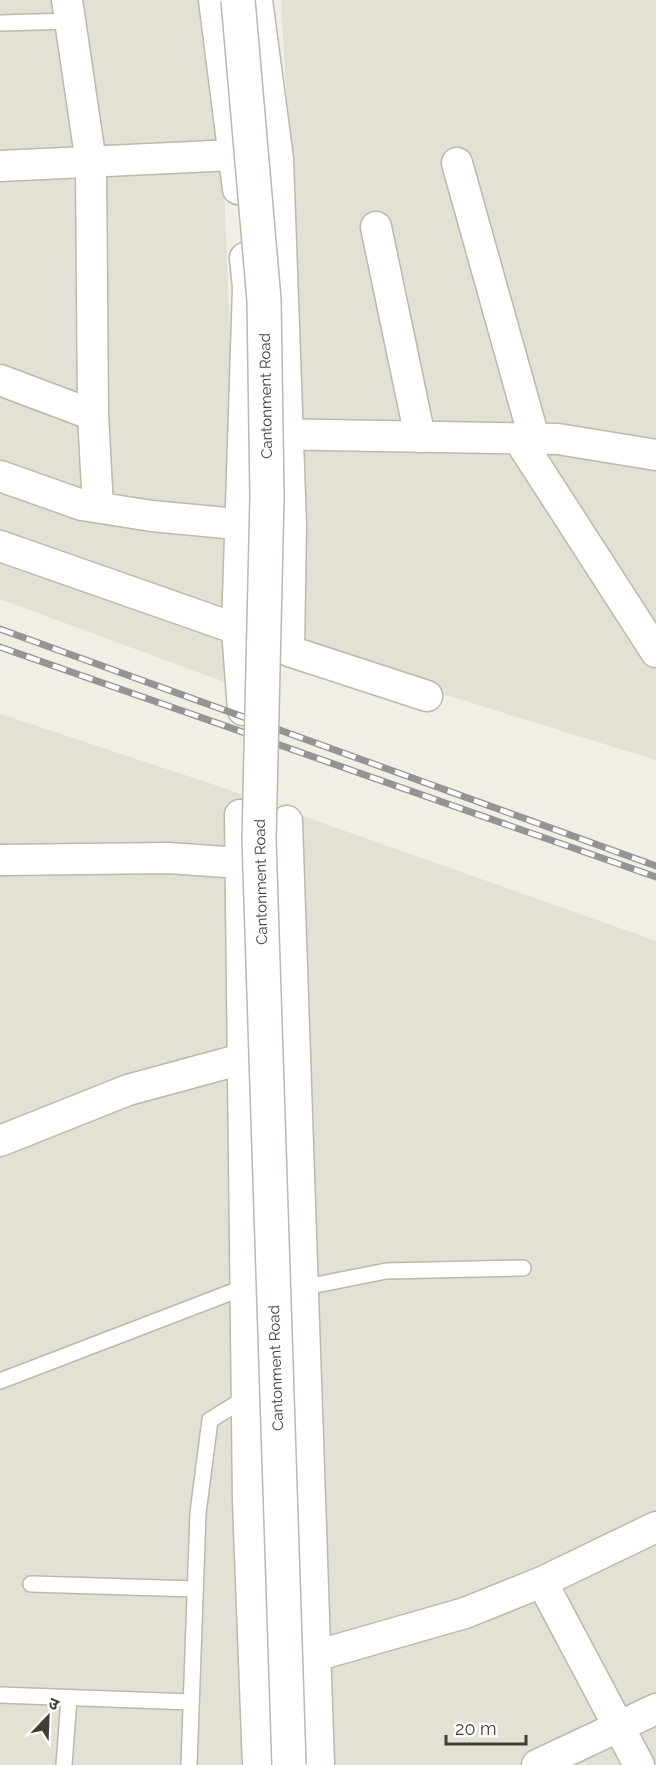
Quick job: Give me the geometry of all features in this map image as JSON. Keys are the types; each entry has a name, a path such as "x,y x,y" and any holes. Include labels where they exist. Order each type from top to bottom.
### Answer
{"street":[{"path":"214,0 235,154 248,287 238,525 237,628 243,710"},
{"name":"Cantonment Road","path":"238,0 264,300 267,497 259,839 290,1765"},
{"path":"257,0 277,155 291,529 289,651 427,696"},
{"path":"69,10 91,163 93,415 98,507"},
{"path":"0,166 235,154 277,155"},
{"path":"457,163 526,438 656,652"},
{"path":"376,227 420,437"},
{"path":"0,381 93,415"},
{"path":"242,433 558,439 655,453"},
{"path":"0,476 82,505 238,525 291,529"},
{"path":"0,546 237,628"},
{"path":"240,815 246,1398 258,1765"},
{"path":"287,821 301,1288 319,1765"},
{"path":"0,860 168,858 240,863"},
{"path":"0,1141 128,1090 242,1059"},
{"path":"315,1656 465,1613 542,1581 656,1527"},
{"path":"542,1581 639,1765"},
{"path":"537,1765 620,1728 656,1709"}],"lane":[{"path":"0,23 69,10"},
{"path":"301,1288 386,1271 523,1268"},
{"path":"0,1381 245,1287"},
{"path":"189,1765 198,1513 210,1420 246,1398"},
{"path":"31,1584 195,1588"},
{"path":"0,1695 191,1702"},
{"path":"64,1765 69,1698"}],"shaded area":[{"path":"0,0 207,0 222,139 231,357 227,683 0,599"},
{"path":"281,0 656,0 656,760 304,651 298,311"},
{"path":"0,714 221,787 656,941 656,1765 0,1765"}],"railway":[{"path":"0,629 656,866"},
{"path":"0,647 656,877"}]}
